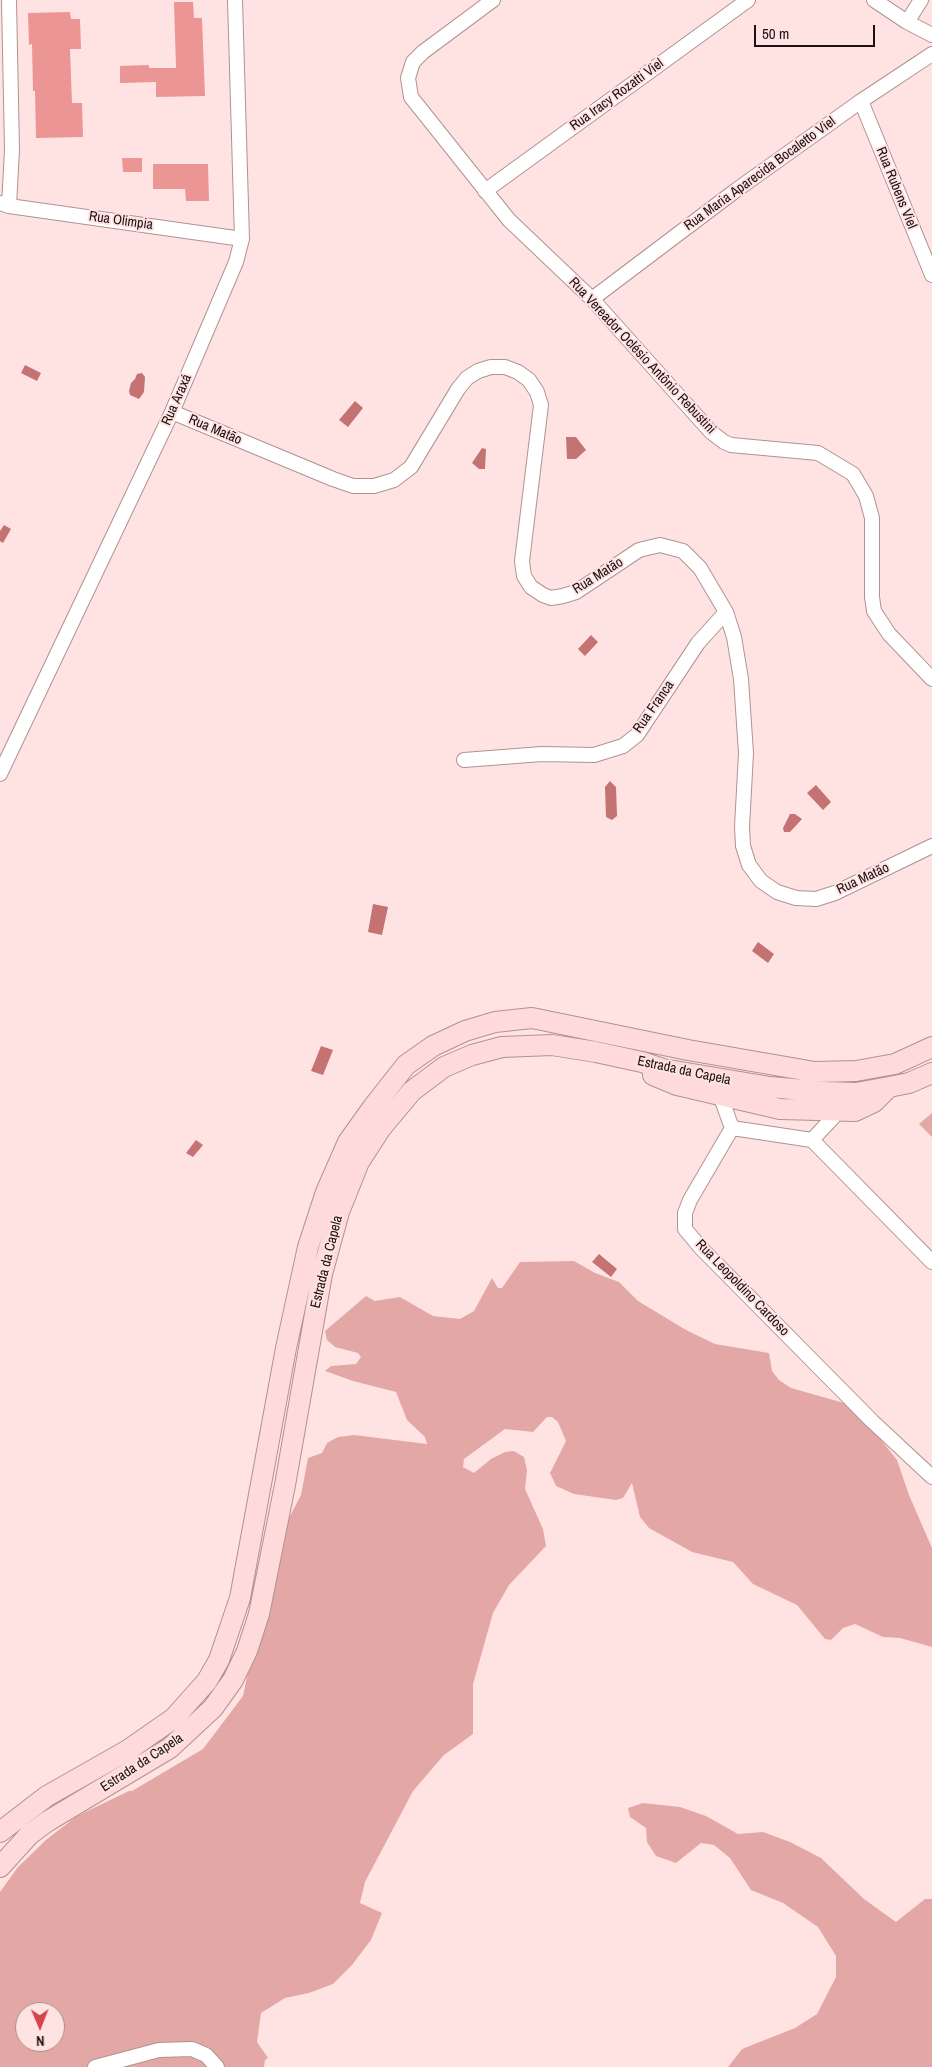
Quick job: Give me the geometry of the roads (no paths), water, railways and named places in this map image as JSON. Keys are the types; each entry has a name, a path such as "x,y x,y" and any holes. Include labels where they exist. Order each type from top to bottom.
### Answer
{"main road":[{"name":"Estrada da Capela","path":"0,1832 47,1796 128,1750 174,1718 207,1681 218,1660 240,1598 286,1348 308,1247 326,1192 348,1142 372,1107 406,1065 433,1046 465,1031 495,1022 532,1018 679,1048 815,1072 856,1071 895,1064 932,1047"},
{"name":"Estrada da Capela","path":"0,1867 29,1835 48,1821 170,1748 213,1708 233,1680 247,1651 259,1614 285,1485 322,1274 339,1212 356,1170 381,1128 412,1091 444,1067 472,1055 502,1047 552,1045 596,1052 642,1062 663,1069 770,1087 826,1092 856,1093 909,1083 932,1073"},
{"path":"663,1069 658,1063 660,1054 679,1048 690,1063 684,1072"},
{"path":"642,1062 655,1077 677,1085 780,1109 855,1111 874,1102 889,1087"}],"street":[{"path":"5,204 12,150 9,0"},
{"name":"Rua Araxá","path":"0,774 172,412 236,262 242,239 235,0"},
{"name":"Rua Vereador Oclésio Antônio Rebustini","path":"493,0 423,52 413,62 408,78 411,96 509,220 592,299 711,432 731,445 818,453 853,474 866,496 872,518 872,597 874,611 889,634 932,678"},
{"name":"Rua Iracy Rozatti Viel","path":"486,191 748,0"},
{"path":"874,0 907,22 932,35"},
{"path":"907,22 921,0"},
{"name":"Rua Maria Aparecida Bocaletto Viel","path":"592,299 735,190 861,101 932,54"},
{"name":"Rua Rubens Viel","path":"861,101 932,275"},
{"name":"Rua Olimpia","path":"5,204 242,239"},
{"name":"Rua Matão","path":"172,412 333,479 353,486 374,486 394,480 411,467 458,388 467,378 478,370 492,367 512,370 529,380 537,392 540,405 522,561 524,576 530,587 543,596 551,598 576,592 640,550 660,546 683,551 700,568 726,612 734,637 741,679 746,753 742,827 743,846 749,865 761,881 777,892 796,898 816,899 835,893 932,846"},
{"name":"Rua Franca","path":"464,760 542,754 594,755 623,746 637,734 698,643 726,612"},
{"path":"720,1095 732,1128 812,1140 932,1262"},
{"path":"812,1140 839,1111"},
{"name":"Rua Leopoldino Cardoso","path":"732,1128 690,1200 685,1214 685,1229 700,1247 866,1414 932,1477"},
{"path":"95,2067 159,2050 192,2049 206,2055 217,2067"}]}
